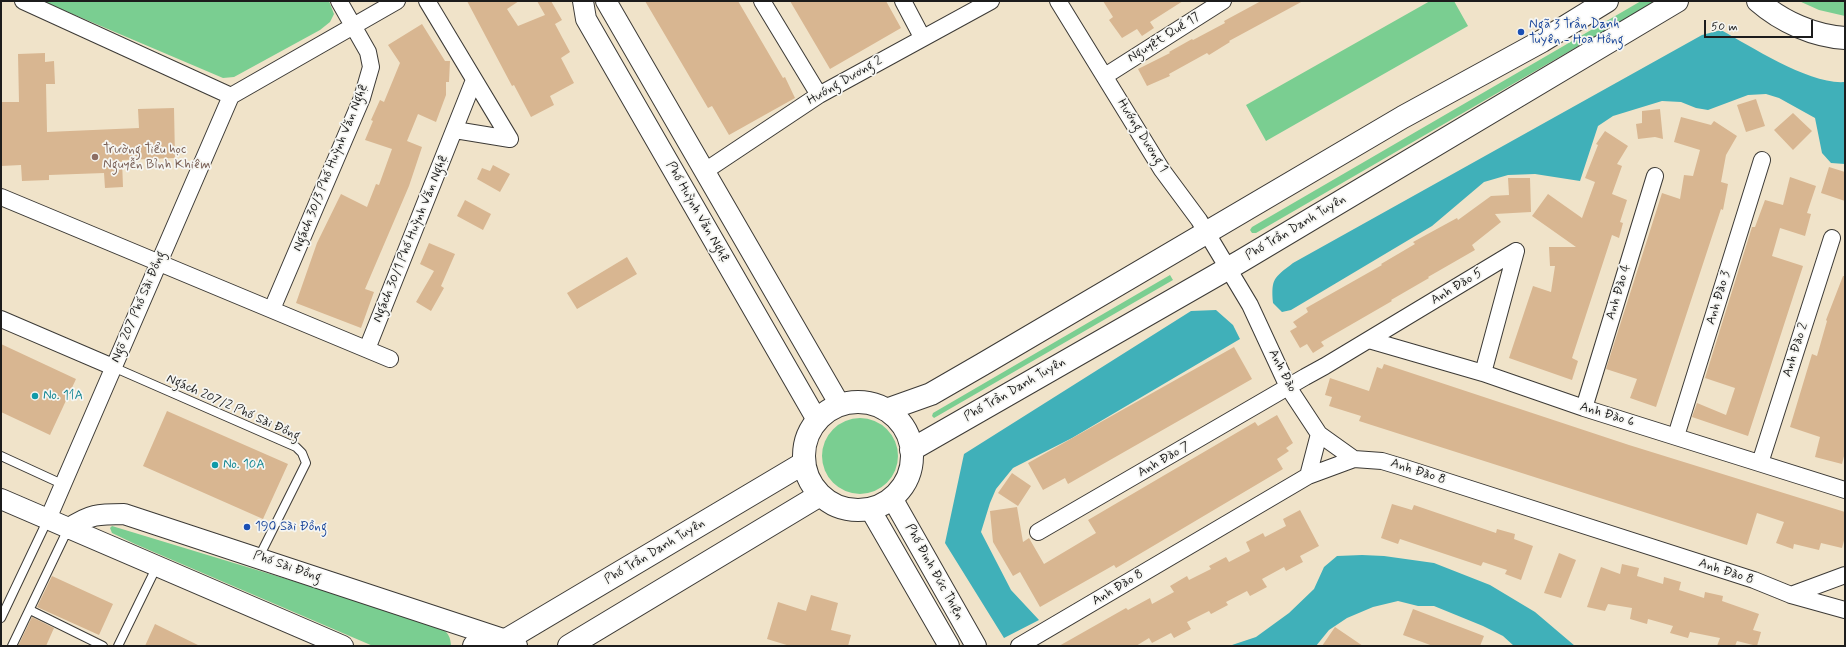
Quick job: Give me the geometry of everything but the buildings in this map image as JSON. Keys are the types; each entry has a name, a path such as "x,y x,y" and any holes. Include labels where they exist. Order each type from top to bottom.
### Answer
{"main road":[{"path":"886,410 931,394 977,368 1403,117 1542,41 1607,1"},
{"name":"Phố Trần Danh Tuyên","path":"911,450 1228,268 1677,1"},
{"path":"1758,1 1788,21 1812,31 1845,38"},
{"path":"851,402 875,405 886,410 903,427 911,450 911,463 908,476 901,488 892,498 882,505 856,511 842,508 829,502 820,495 807,474 804,463 806,440 818,420 840,405 851,402"},
{"name":"Phố Trần Danh Tuyên","path":"511,643 804,463"},
{"path":"569,646 820,495"},
{"path":"474,646 485,642 511,643"}],"street":[{"path":"23,1 231,96 397,1"},
{"name":"Ngách 30/3 Phố Huỳnh Văn Nghệ","path":"272,309 362,98 371,67 368,52 339,1"},
{"path":"427,1 510,139 455,130"},
{"name":"Phố Huỳnh Văn Nghệ","path":"583,1 586,19 818,420"},
{"name":"Phố Huỳnh Văn Nghệ","path":"606,1 840,405"},
{"path":"762,1 819,94"},
{"path":"903,1 922,38"},
{"name":"Hướng Dương 2","path":"704,171 819,94 991,1"},
{"name":"Hướng Dương 1","path":"1058,1 1162,170 1199,220 1228,268"},
{"name":"Nguyệt Quế 17","path":"1104,76 1204,6 1223,1"},
{"name":"Ngách 30/1 Phố Huỳnh Văn Nghệ","path":"367,349 474,80"},
{"name":"Ngõ 207 Phố Sài Đồng","path":"48,519 231,96"},
{"name":"Anh Đào 3","path":"1676,436 1762,160"},
{"name":"Anh Đào 4","path":"1584,408 1655,176"},
{"path":"1,197 390,359"},
{"name":"Anh Đào 2","path":"1760,462 1832,238"},
{"name":"Anh Đào 5","path":"1288,387 1370,340 1516,251 1483,373"},
{"name":"Anh Đào","path":"1228,268 1250,305 1288,387 1319,434 1354,459"},
{"path":"1,318 113,367"},
{"name":"Anh Đào 6","path":"1370,340 1483,373 1584,408 1760,462 1845,490"},
{"name":"Anh Đào 7","path":"1038,532 1288,387"},
{"path":"1308,476 1319,434"},
{"name":"Anh Đào 8","path":"1019,646 1308,476 1354,459 1382,460 1754,580 1791,596 1845,610"},
{"name":"Phố Đinh Đức Thiện","path":"892,498 976,646"},
{"path":"1,499 343,646"},
{"name":"Phố Đinh Đức Thiện","path":"870,509 944,638"},
{"name":"Phố Sài Đồng","path":"68,529 84,518 102,514 124,514 259,557 511,643"},
{"path":"1791,596 1845,574"},
{"path":"944,638 960,618"}],"lane":[{"name":"Ngách 207/2 Phố Sài Đồng","path":"113,367 296,447 302,453 306,463 259,557"},
{"path":"1,456 62,484"},
{"path":"1,618 48,519"},
{"path":"12,646 68,529"},
{"path":"118,646 157,566"},
{"path":"30,610 91,643 103,646"}],"green space":[{"path":"42,1 329,1 334,14 330,22 320,30 234,77 223,78"},
{"path":"1430,1 1454,1 1468,26 1266,141 1246,105"},
{"path":"1641,1 1656,1 1256,233 1252,233 1250,230 1252,227"},
{"path":"1799,1 1845,1 1845,16 1819,10"},
{"path":"1170,275 1173,280 934,418 932,416 933,413"},
{"path":"860,418 874,421 887,429 895,442 898,456 895,470 887,483 874,491 860,494 846,491 833,483 825,470 822,456 825,442 833,429 846,421"},
{"path":"112,526 425,621 443,629 449,636 451,646 373,646 135,544 112,533 110,528"}],"water":[{"path":"1721,30 1782,64 1815,78 1845,82 1845,164 1831,163 1822,153 1815,118 1779,98 1766,94 1748,95 1708,110 1696,108 1681,102 1662,101 1613,116 1598,126 1580,181 1535,174 1508,175 1484,182 1432,226 1291,310 1282,312 1273,303 1273,283 1275,279 1293,263 1702,35"},
{"path":"1216,310 1233,325 1240,339 1072,438 1013,468 996,489 981,532 1011,590 1039,620 1004,638 945,543 964,454 1191,311"},
{"path":"1337,556 1384,556 1434,563 1490,585 1535,612 1575,646 1514,646 1503,636 1483,626 1434,606 1418,606 1398,601 1373,607 1347,618 1329,630 1316,646 1229,646 1256,637 1289,613 1314,589 1324,567"}],"place":[{"name":"Ngã 3 Trần Danh Tuyên - Hoa Hồng","path":"1521,32"},
{"name":"Trường Tiểu học Nguyễn Bỉnh Khiêm","path":"95,157"},
{"name":"No. 11A","path":"35,396"},
{"name":"No. 10A","path":"215,465"},
{"name":"190 Sài Đồng","path":"247,527"}]}
